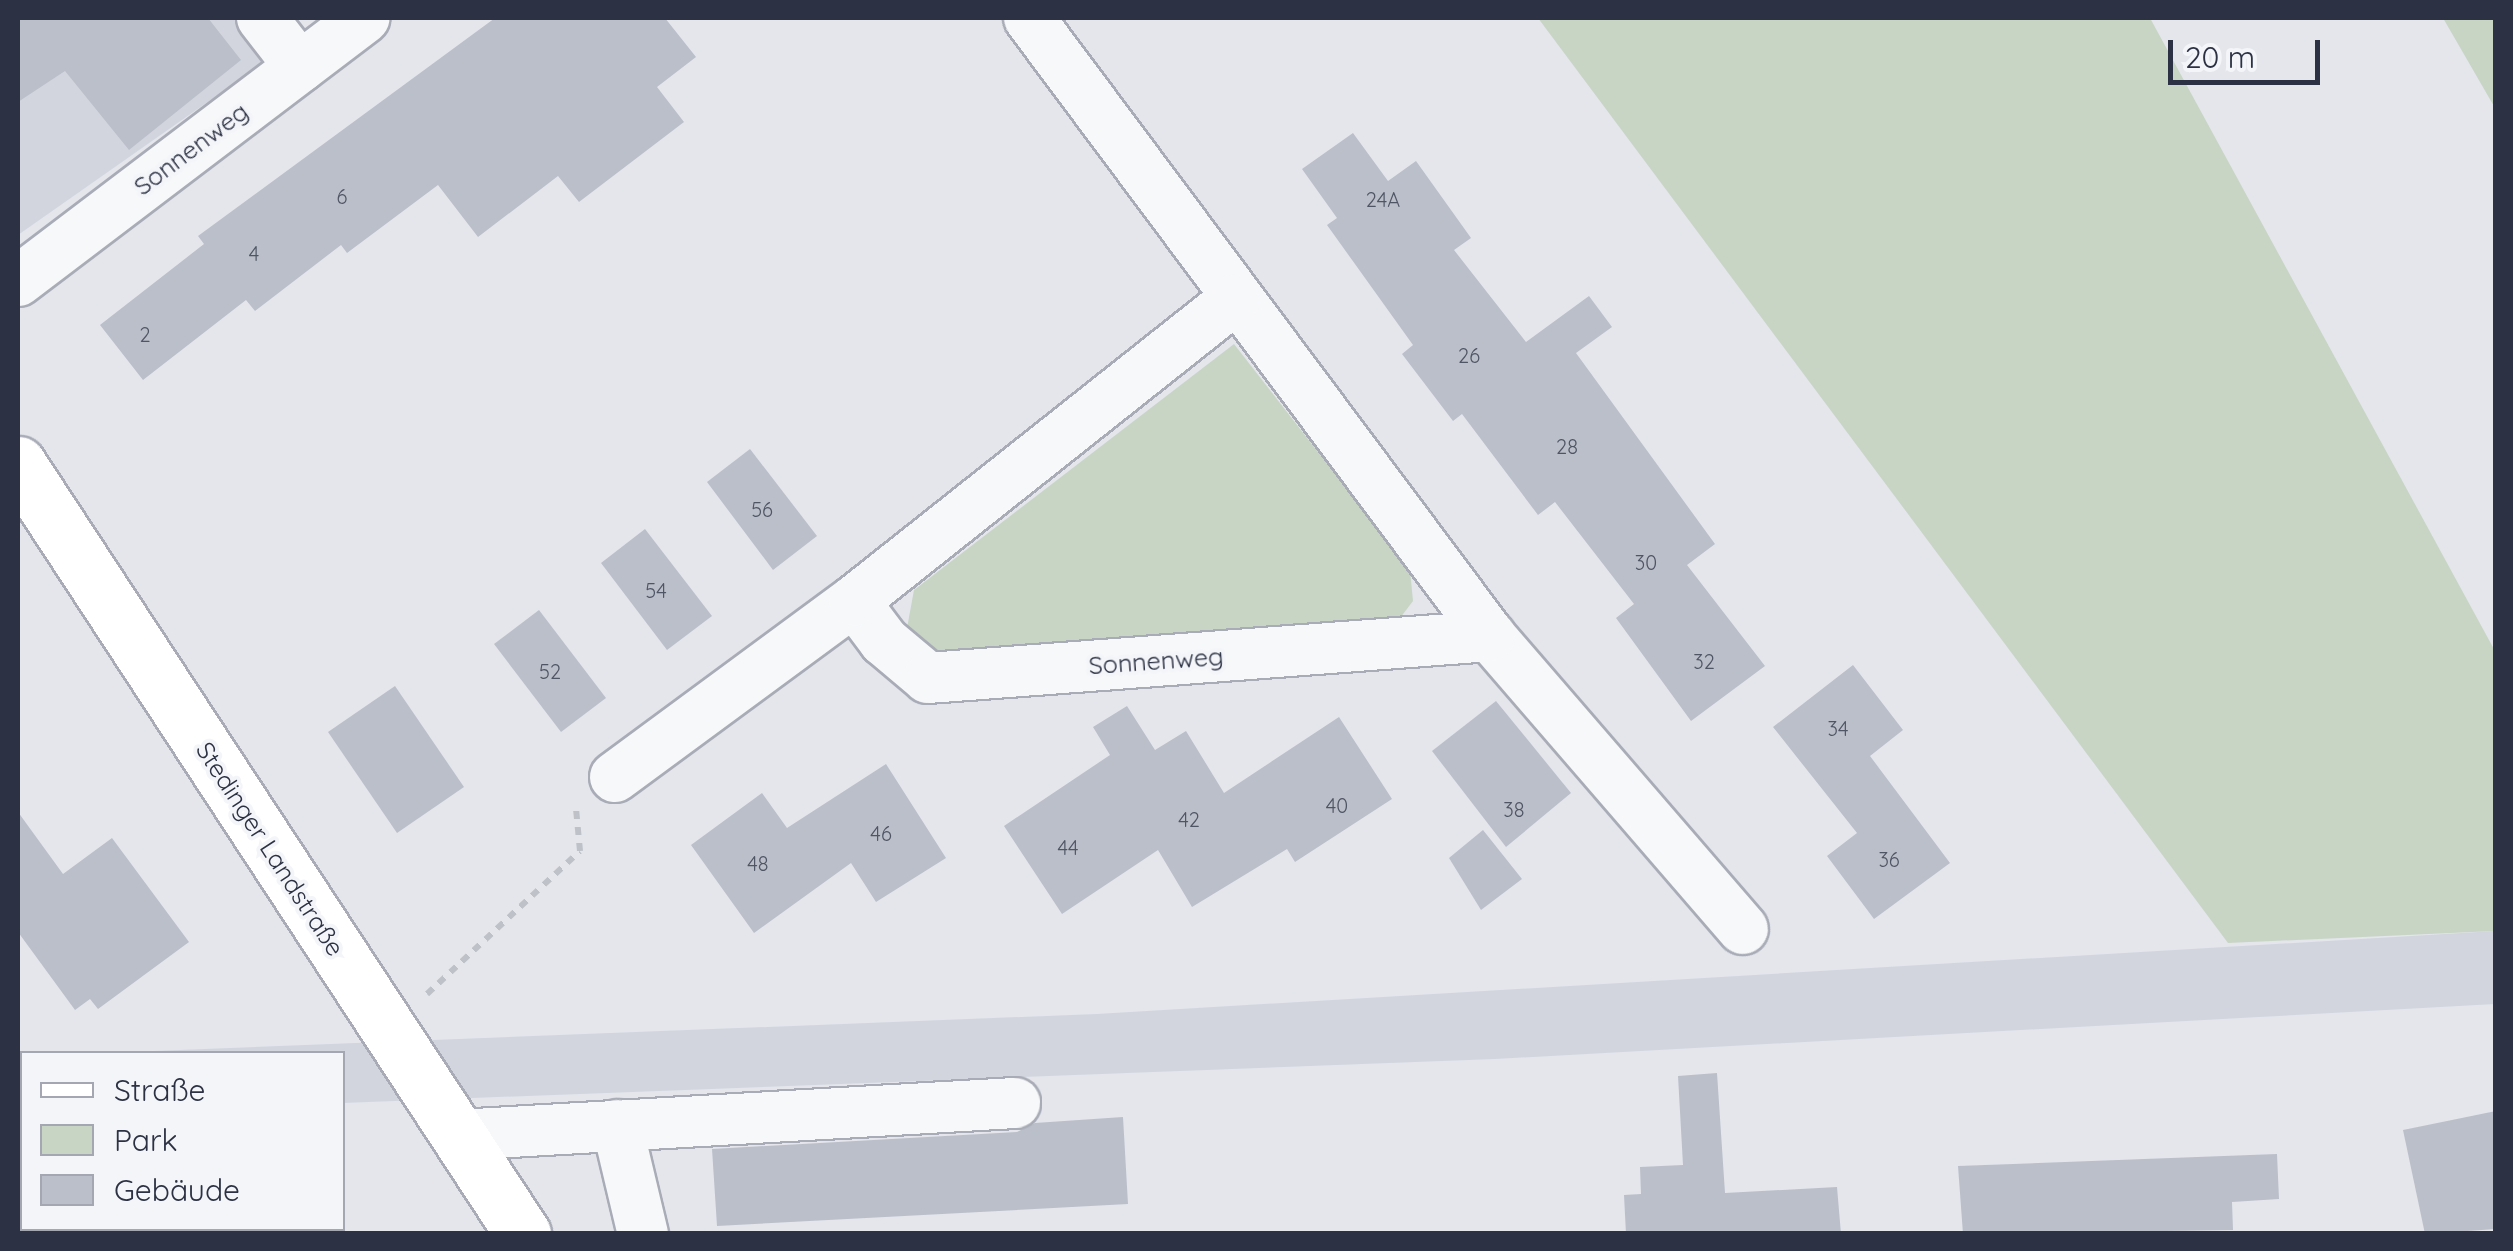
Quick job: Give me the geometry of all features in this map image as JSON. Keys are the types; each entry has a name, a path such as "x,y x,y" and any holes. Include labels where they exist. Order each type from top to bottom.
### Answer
{"main road":[{"name":"Stedinger Landstraße","path":"18,464 523,1234"}],"street":[{"path":"262,18 300,67"},
{"name":"Sonnenweg","path":"18,281 365,18"},
{"path":"1029,18 1234,300 1490,636 1743,929"},
{"path":"615,777 854,601 1234,300"},
{"name":"Sonnenweg","path":"854,601 884,641 928,678 1490,636"},
{"path":"458,1136 1015,1103"},
{"path":"617,1125 644,1234"}],"path":[{"path":"388,1030 580,851 576,806 615,777"}],"shaded area":[{"path":"18,18 237,18 269,59 18,235"},
{"path":"2495,931 2495,1004 1495,1059 345,1103 345,1051 154,1051 1097,1014"}],"green space":[{"path":"1538,18 2150,18 2495,651 2495,931 2228,943"},
{"path":"2443,18 2495,18 2495,108"},
{"path":"1234,344 1410,570 1413,601 1394,626 935,656 907,628 914,590"}],"building":[{"path":"18,18 208,18 241,60 129,150 65,71 18,102"},
{"path":"495,18 665,18 696,57 657,87 684,122 579,202 558,176 478,237 438,185 347,253 341,245 255,311 246,300 143,380 100,325 204,244 198,236"},
{"path":"1353,133 1388,181 1416,161 1471,238 1454,250 1526,342 1589,296 1612,327 1576,353 1715,544 1687,565 1765,666 1691,721 1616,618 1634,604 1555,502 1538,515 1462,414 1453,421 1402,354 1413,345 1327,225 1337,218 1302,169"},
{"path":"750,449 817,536 773,570 707,482"},
{"path":"645,529 712,616 667,650 601,563"},
{"path":"539,610 606,698 561,732 494,644"},
{"path":"1853,665 1903,730 1870,756 1950,863 1874,919 1827,856 1857,833 1773,727"},
{"path":"395,686 464,787 397,833 328,732"},
{"path":"1496,701 1571,793 1506,847 1432,751"},
{"path":"1127,706 1155,750 1186,731 1224,793 1339,717 1392,799 1295,862 1287,849 1192,907 1158,850 1062,914 1004,826 1110,755 1093,727"},
{"path":"886,764 946,858 876,902 851,863 754,933 691,845 762,793 787,828"},
{"path":"18,812 63,874 112,838 189,942 98,1009 90,999 75,1010 18,932"},
{"path":"1483,830 1522,879 1481,910 1449,858"},
{"path":"1717,1073 1725,1193 1837,1187 1841,1234 1626,1234 1624,1195 1641,1194 1640,1167 1683,1165 1678,1076"},
{"path":"2496,1111 2496,1229 2425,1234 2403,1130"},
{"path":"1123,1117 1128,1204 717,1226 712,1149 1017,1132 1035,1123"},
{"path":"2277,1154 2279,1199 2232,1202 2233,1230 1963,1234 1958,1166"}]}
